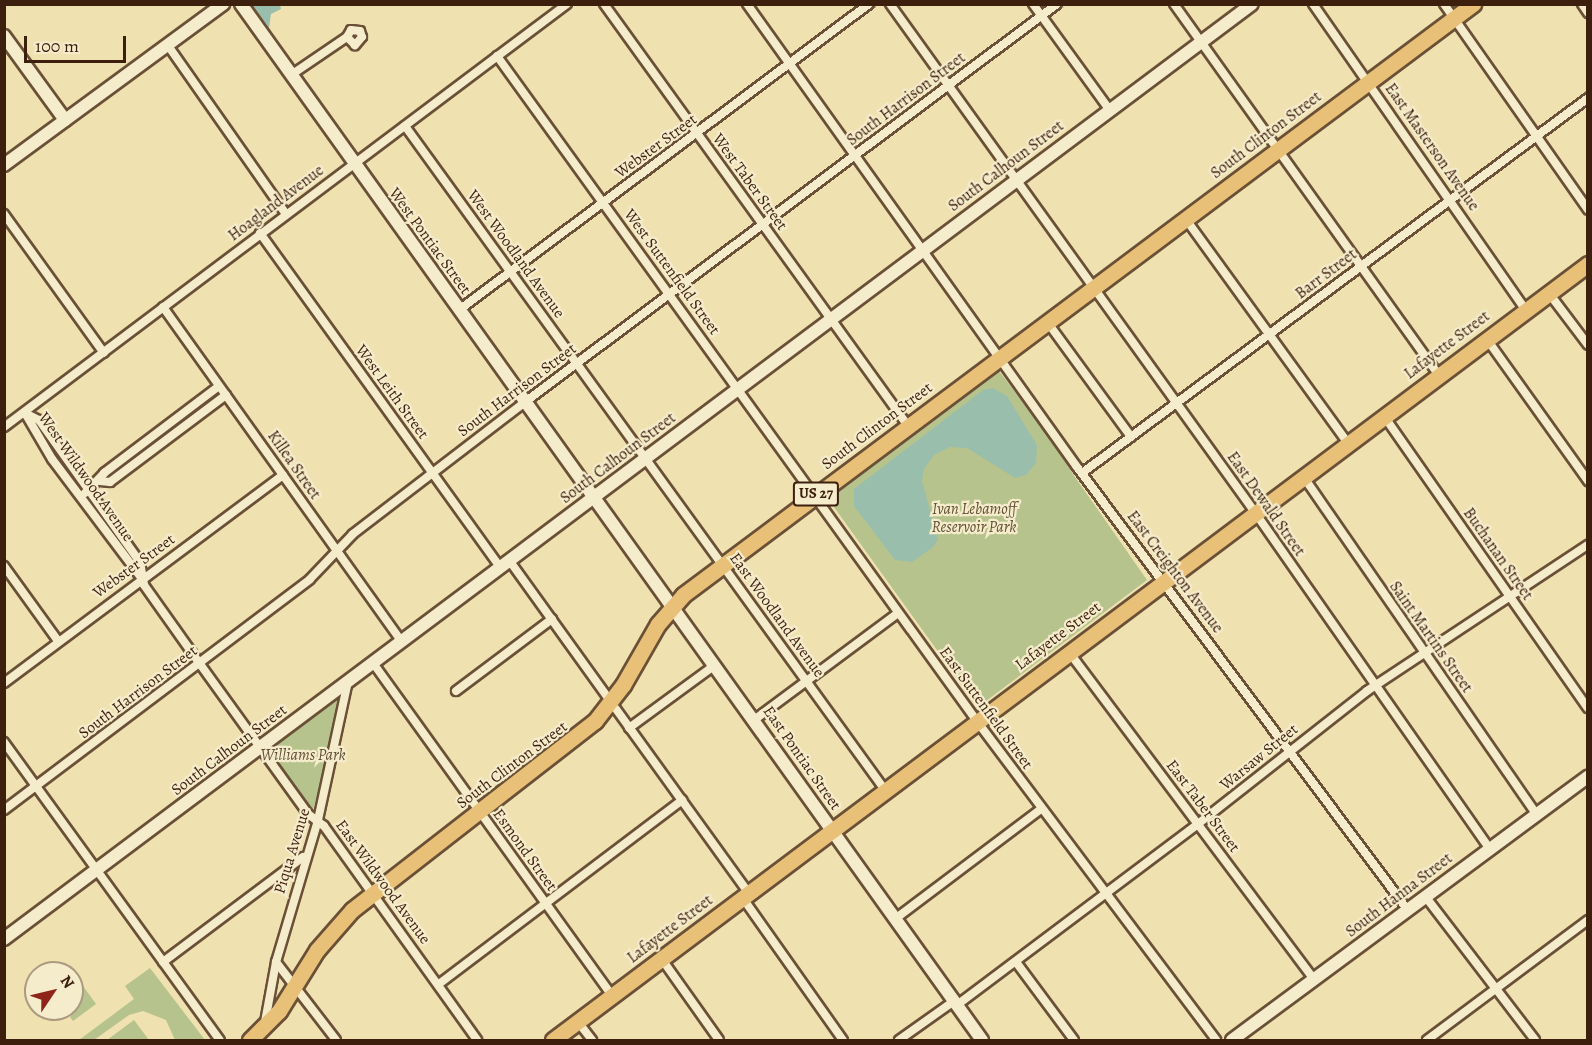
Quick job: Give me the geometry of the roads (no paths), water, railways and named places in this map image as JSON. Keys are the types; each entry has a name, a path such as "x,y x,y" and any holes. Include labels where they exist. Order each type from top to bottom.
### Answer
{"highway":[{"name":"US 27","path":"1449,11 1473,4"},
{"name":"South Clinton Street","path":"250,1041 263,1029 296,985 328,935 373,893 584,732 614,706 672,606 723,564 999,355 1048,322 1367,82 1449,11"},
{"name":"Lafayette Street","path":"553,1041 1162,580 1587,264"}],"street":[{"path":"4,165 169,47 223,4"},
{"name":"West Pontiac Street","path":"241,4 593,496"},
{"name":"Hoagland Avenue","path":"4,427 567,4"},
{"name":"West Taber Street","path":"604,4 830,319"},
{"name":"East Creighton Avenue","path":"747,4 1082,473 1407,909"},
{"name":"Webster Street","path":"459,310 869,4"},
{"name":"East Dewald Street","path":"891,4 1254,512 1490,849"},
{"path":"1033,4 1109,109"},
{"name":"South Harrison Street","path":"4,810 310,579 337,549 432,473 1057,4"},
{"path":"1174,4 1438,374"},
{"name":"South Calhoun Street","path":"4,939 1016,178 1252,4"},
{"name":"East Masterson Avenue","path":"1313,4 1451,198 1525,309"},
{"path":"1582,4 1587,13"},
{"path":"1449,11 1538,136 1587,210"},
{"path":"4,36 65,120"},
{"path":"291,75 347,38"},
{"path":"169,47 286,214"},
{"name":"West Suttenfield Street","path":"497,56 737,388"},
{"name":"Barr Street","path":"1082,473 1587,98"},
{"name":"West Woodland Avenue","path":"405,126 645,458"},
{"path":"4,214 104,353"},
{"path":"1185,218 1347,442"},
{"name":"West Leith Street","path":"260,233 432,473 552,620 682,800 843,1041"},
{"path":"1547,292 1587,345"},
{"name":"Killea Street","path":"163,307 401,641"},
{"path":"830,319 908,426"},
{"path":"1048,322 1131,437"},
{"path":"1486,338 1587,479"},
{"path":"80,497 100,481 104,473 219,386"},
{"name":"East Suttenfield Street","path":"737,388 1041,809 1216,1041"},
{"path":"100,481 111,482 226,396"},
{"name":"West Wildwood Avenue","path":"25,412 39,420 140,562 142,579"},
{"name":"West Wildwood Avenue","path":"25,412 29,425 142,579 260,747"},
{"name":"Buchanan Street","path":"1384,416 1587,708"},
{"path":"160,431 166,440"},
{"path":"146,441 153,450"},
{"name":"East Woodland Avenue","path":"645,458 885,790"},
{"name":"Webster Street","path":"4,683 283,475"},
{"name":"Saint Martins Street","path":"1303,476 1536,814"},
{"name":"East Pontiac Street","path":"593,496 982,1041"},
{"name":"Warsaw Street","path":"899,1041 1016,962 1375,686 1511,598 1587,544"},
{"path":"4,566 58,641"},
{"path":"754,720 898,613"},
{"path":"456,691 552,620"},
{"name":"East Taber Street","path":"1068,651 1314,979"},
{"name":"Esmond Street","path":"373,663 612,995"},
{"path":"629,728 715,665"},
{"name":"Piqua Avenue","path":"263,1029 276,962 304,857 318,820 348,681"},
{"path":"4,742 220,1041"},
{"name":"East Wildwood Avenue","path":"260,747 308,814 318,820 373,893 477,1041"},
{"name":"South Hanna Street","path":"1232,1041 1587,777"},
{"path":"439,984 682,800"},
{"path":"896,919 1041,809"},
{"path":"163,962 304,857"},
{"path":"1425,897 1535,1041"},
{"path":"1427,1041 1587,920"},
{"path":"661,958 719,1041"},
{"path":"276,962 296,985 336,1041"},
{"path":"1016,962 1074,1041"},
{"path":"578,1022 592,1041"}],"park label":[{"name":"Ivan Lebamoff Reservoir Park","path":"974,518"},
{"name":"Williams Park","path":"303,755"}]}
